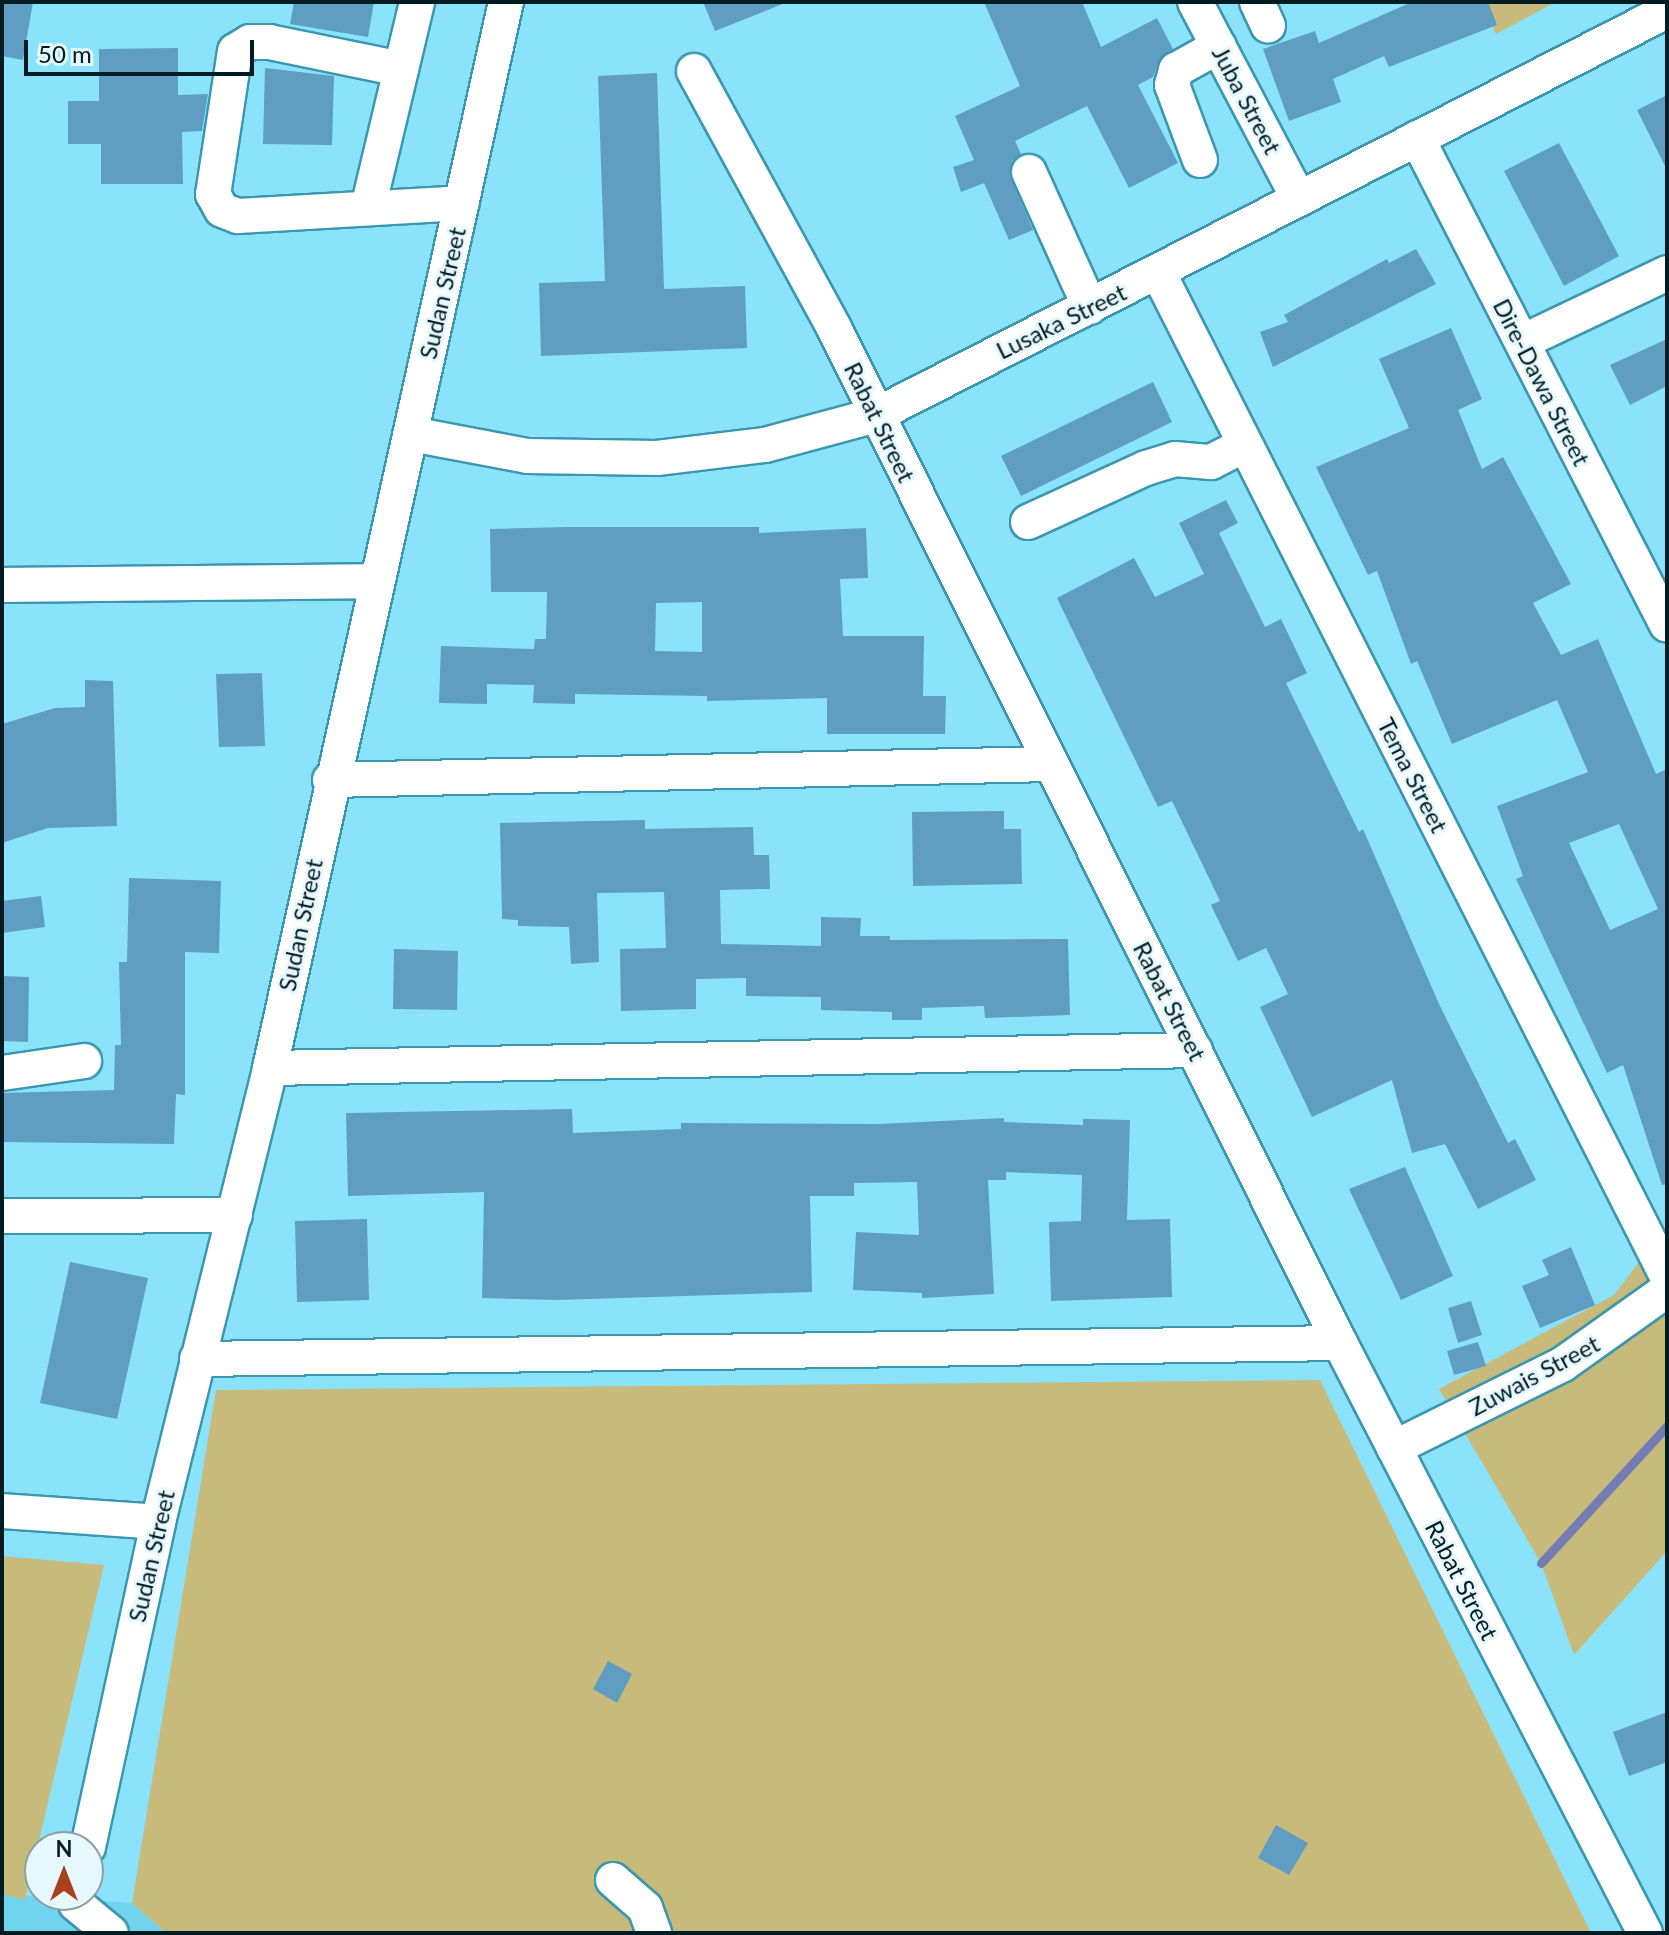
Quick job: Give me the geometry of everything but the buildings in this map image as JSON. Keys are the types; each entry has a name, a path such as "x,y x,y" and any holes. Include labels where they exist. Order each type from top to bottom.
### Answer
{"street":[{"path":"368,208 417,2"},
{"name":"Sudan Street","path":"91,1831 158,1522 270,1068 330,780 411,434 506,2"},
{"name":"Juba Street","path":"1195,2 1299,199"},
{"name":"Lusaka Street","path":"411,434 527,456 657,458 765,445 876,415 1159,274 1667,11"},
{"path":"401,69 270,42 250,42 235,51 213,194 222,210 238,216 462,203"},
{"path":"1200,160 1172,85 1176,70 1219,46"},
{"name":"Rabat Street","path":"694,71 876,415 1340,1343 1645,1933"},
{"name":"Dire-Dawa Street","path":"1417,138 1667,625"},
{"path":"1029,172 1090,307"},
{"path":"1522,342 1667,273"},
{"name":"Tema Street","path":"1159,274 1667,1276"},
{"path":"1028,522 1146,468 1175,459 1211,462 1245,445"},
{"path":"2,585 375,581"},
{"path":"330,780 1050,764"},
{"path":"270,1068 1195,1050"},
{"path":"2,1073 84,1061"},
{"path":"2,1216 235,1215"},
{"name":"Zuwais Street","path":"1394,1448 1563,1364 1667,1290"},
{"path":"197,1359 1340,1343"},
{"path":"2,1511 158,1522"},
{"path":"613,1880 645,1908 654,1933"},
{"path":"74,1911 111,1933"}],"shaded area":[{"path":"1481,2 1556,2 1496,34"},
{"path":"1667,1225 1667,1551 1574,1655 1541,1563 1439,1389 1614,1295"},
{"path":"1320,1380 1591,1933 166,1933 132,1903 216,1390"},
{"path":"2,1556 104,1565 41,1831 24,1831 24,1900 2,1894"},
{"path":"2,1894 24,1896 24,1911 104,1911 104,1901 132,1903 166,1933 2,1933"}],"waterway":[{"path":"1541,1563 1667,1426"}]}
